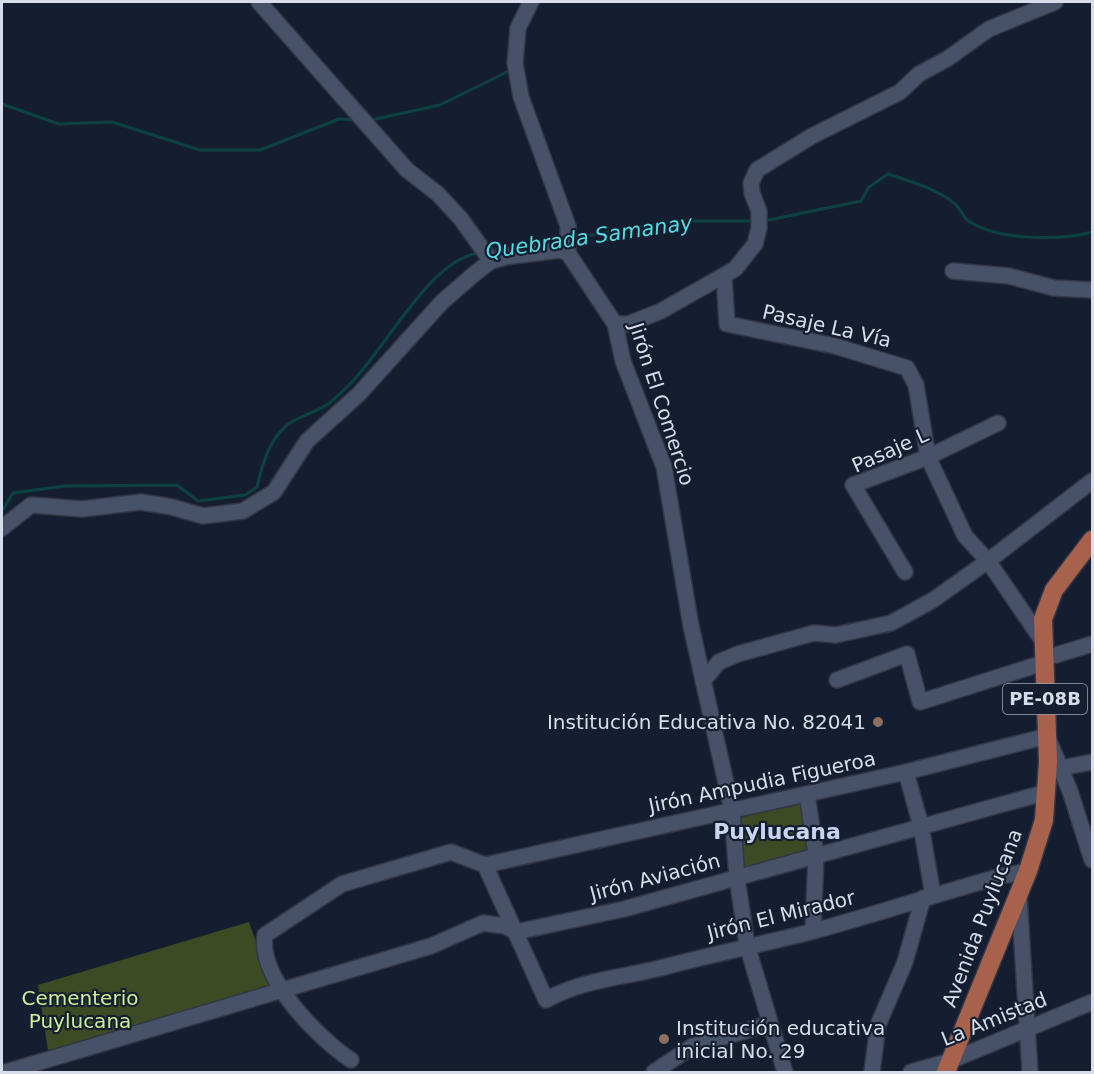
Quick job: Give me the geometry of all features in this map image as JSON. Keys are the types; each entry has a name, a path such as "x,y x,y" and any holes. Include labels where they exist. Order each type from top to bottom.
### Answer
{"main road":[{"name":"Avenida Puylucana","path":"948,1067 1028,871 1044,820 1047,792 1047,736 1043,619 1054,590 1092,540"}],"street":[{"path":"259,2 407,170 438,194 488,255"},
{"name":"Jirón El Comercio","path":"531,2 518,28 515,63 521,97 568,243 615,324 623,362 667,477 675,539 703,681 732,810 737,878"},
{"path":"615,324 628,324 661,311 735,269 755,244 759,228 759,211 751,183 757,170 812,136 900,92 919,74 946,59 989,28 1055,2"},
{"path":"2,528 31,505 82,509 141,502 172,507 203,516 243,511 274,492 307,441 359,394 488,255 560,250 568,243"},
{"path":"953,271 1010,276 1054,288 1092,290"},
{"name":"Pasaje La Vía","path":"724,276 727,324 835,346 907,368 916,386 928,457 964,536 988,561 1042,640"},
{"name":"Pasaje L","path":"905,572 853,485 928,457 998,423"},
{"path":"703,681 719,662 738,654 814,633 836,635 891,624 933,600 988,561 1092,481"},
{"path":"837,680 906,654 920,702 1092,644"},
{"path":"1047,736 1061,768 1092,860"},
{"name":"Jirón Ampudia Figueroa","path":"486,865 906,772 1047,736"},
{"path":"1061,768 1092,762"},
{"path":"872,1072 878,1025 905,962 928,896 921,826 906,772"},
{"name":"Jirón Aviación","path":"516,932 624,909 1047,792"},
{"path":"807,794 816,855 813,931"},
{"path":"351,1060 333,1048 305,1020 274,978 263,945 265,935 304,906 342,884 451,852 486,865 516,932"},
{"name":"Jirón El Mirador","path":"516,932 546,1000 566,989 593,981 639,974 747,945 813,931 928,896 1028,871"},
{"path":"737,878 747,945 785,1072"},
{"path":"1019,892 1030,1072"},
{"path":"6,1072 431,946 474,925 493,923 516,932"},
{"name":"La Amistad","path":"910,1072 948,1067 1028,1028 1092,1002"},
{"path":"654,1072 693,1046 769,1024"}],"green space":[{"path":"802,804 810,851 744,870 741,817"},
{"name":"Cementerio Puylucana","path":"249,922 272,988 49,1057 38,985"}],"waterway":[{"path":"371,120 440,105 507,72"},
{"path":"2,104 59,124 112,122 200,150 260,150 339,119 356,120"},
{"name":"Quebrada Samanay","path":"764,221 861,201 869,187 888,174 940,194 955,204 970,222 982,228 1013,235 1047,238 1092,232"},
{"name":"Quebrada Samanay","path":"573,238 674,221 754,221"},
{"name":"Quebrada Samanay","path":"490,251 564,239"},
{"name":"Quebrada Samanay","path":"2,511 13,493 65,486 177,485 198,501 245,495 257,487 267,453 281,431 291,422 323,407 336,398 362,371 424,290 442,272 460,260 478,253"}],"place":[{"name":"Institución Educativa No. 82041","path":"878,722"},
{"name":"Institución educativa inicial No. 29","path":"664,1039"}],"district":[{"name":"Puylucana","path":"777,831"}]}
